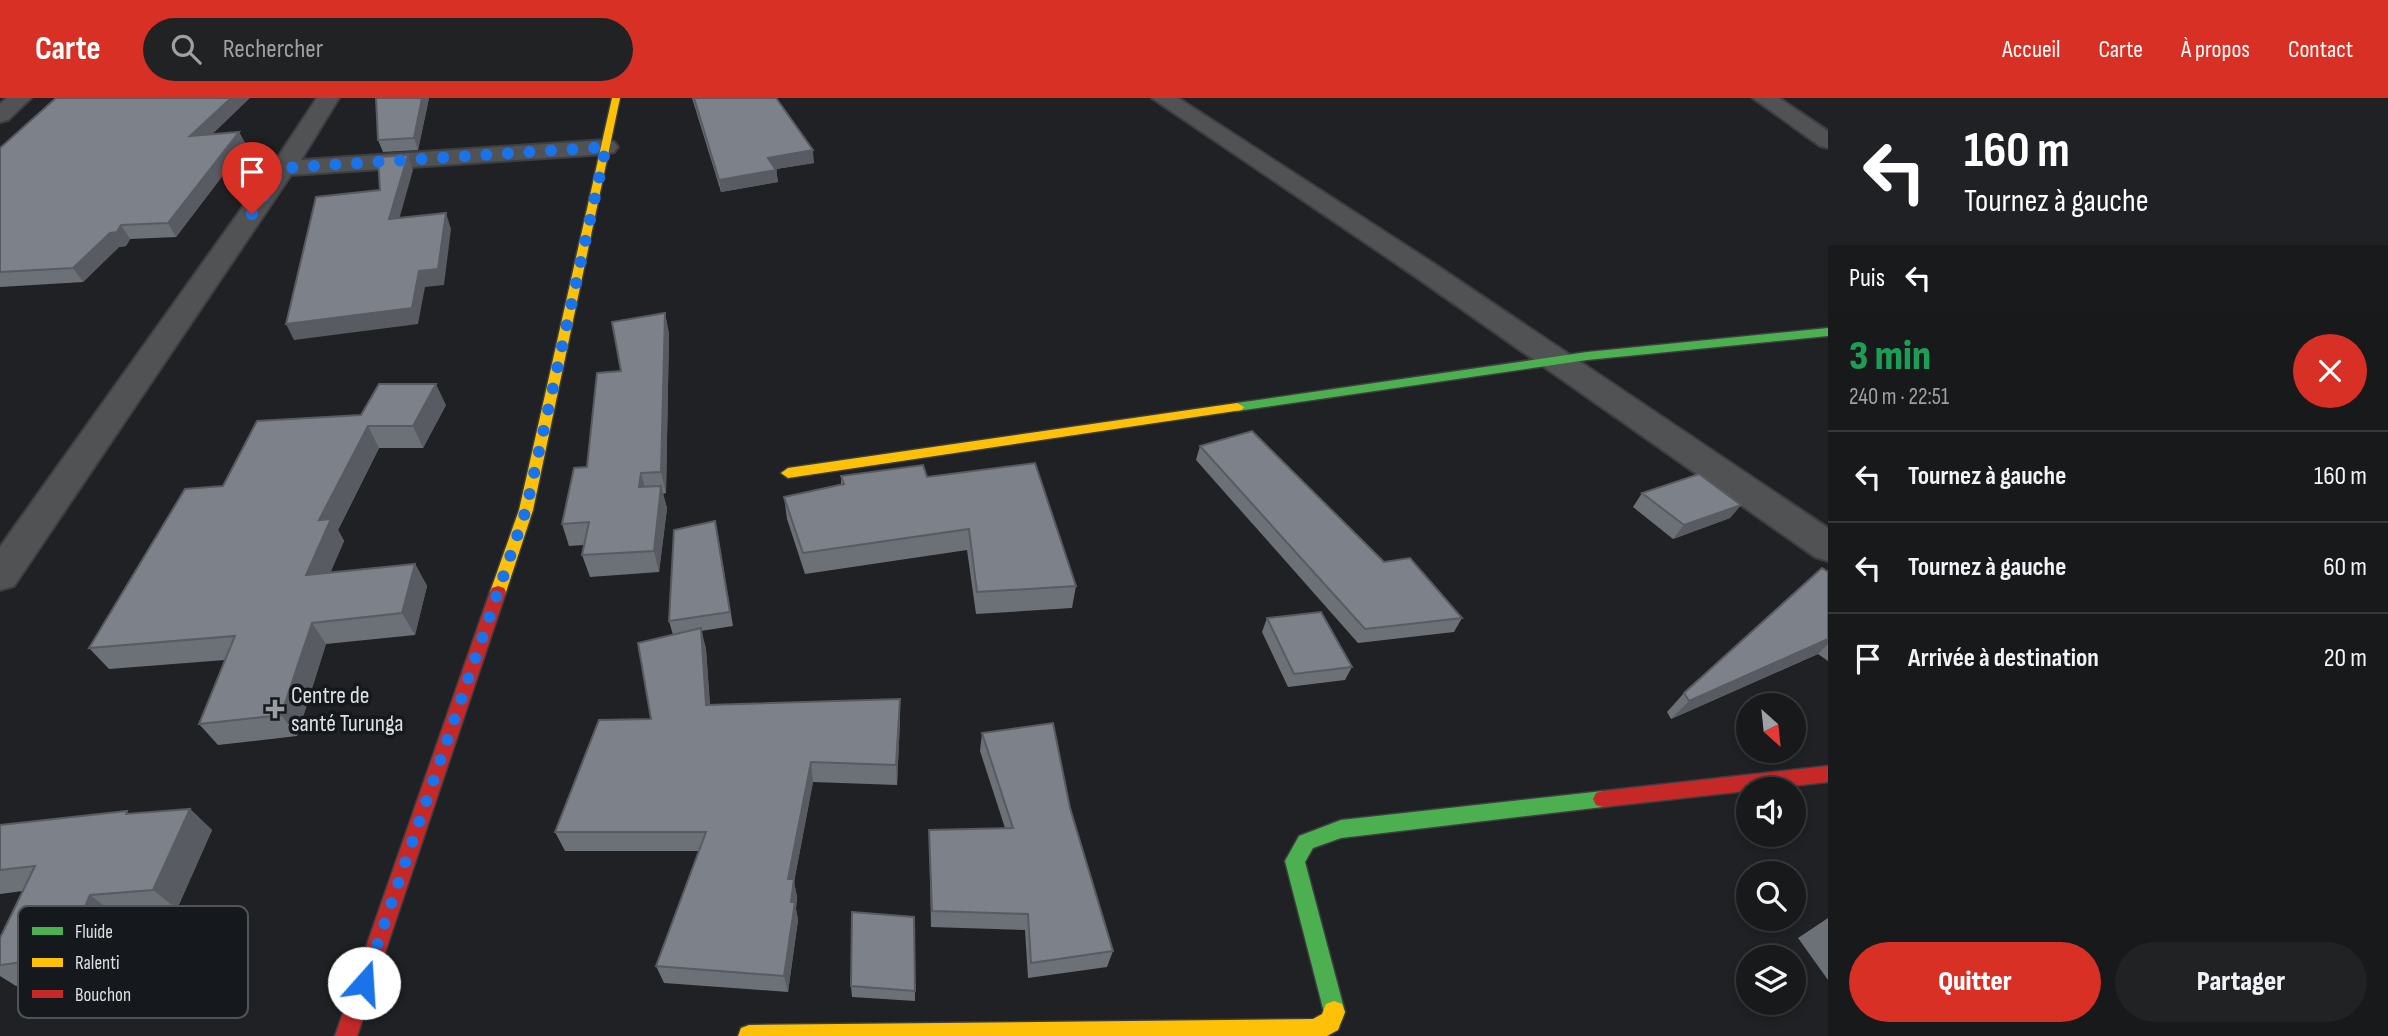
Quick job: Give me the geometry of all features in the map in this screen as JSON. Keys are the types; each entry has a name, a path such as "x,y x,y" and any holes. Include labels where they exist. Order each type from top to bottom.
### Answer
{"street":[{"path":"0,115 20,98"},
{"path":"0,576 283,168 328,98"},
{"path":"346,1036 526,510 617,98"},
{"path":"1163,98 1423,269 1828,547"},
{"path":"1764,98 1828,142"},
{"path":"283,168 606,147"},
{"path":"788,473 1556,361 1828,332"},
{"path":"749,1036 1331,1029 1336,1008 1295,862 1306,842 1341,829 1828,774"}],"building":[{"path":"56,98 231,98 190,136 239,132 168,223 121,225 117,232 110,233 73,268 0,272 0,148"},
{"path":"376,98 422,98 414,138 378,140"},
{"path":"694,98 776,98 813,150 768,158 776,170 719,180"},
{"path":"408,155 389,219 446,213 438,269 419,271 412,308 286,324 316,197 380,190 378,157"},
{"path":"665,313 661,472 641,473 639,487 661,486 654,551 582,555 589,522 562,524 574,468 587,467 597,373 621,371 612,322"},
{"path":"379,384 436,384 413,426 368,426 319,520 331,519 306,575 415,564 402,613 312,623 281,715 199,724 235,636 89,648 185,489 223,486 257,421 361,415"},
{"path":"1252,431 1384,562 1410,558 1462,618 1365,629 1200,446"},
{"path":"1035,463 1076,586 977,592 969,529 803,553 784,497 844,484 841,476 923,465 927,477"},
{"path":"1699,474 1741,505 1684,525 1642,493"},
{"path":"715,521 730,612 669,621 674,530"},
{"path":"1822,568 1828,572 1828,639 1689,701 1684,693"},
{"path":"1321,612 1352,667 1294,674 1267,618"},
{"path":"701,628 706,705 900,699 896,765 811,762 788,879 794,879 791,902 795,902 784,976 656,966 706,832 555,832 599,720 651,719 638,643"},
{"path":"1053,723 1070,808 1113,951 1031,963 1028,914 932,911 929,830 1013,828 982,733"},
{"path":"190,809 153,890 90,895 85,906 18,906 18,963 0,965 0,938 35,866 0,870 0,825 127,811 126,814"},
{"path":"852,912 914,917 915,991 851,986"}],"traffic: fast":[{"path":"1237,407 1587,356 1828,332"},
{"path":"1334,1012 1295,861 1306,842 1341,829 1603,799"}],"traffic: slow":[{"path":"498,592 526,510 616,98"},
{"path":"788,473 1237,407"},
{"path":"749,1036 1315,1030 1330,1022 1334,1012"}],"traffic: jam":[{"path":"346,1036 498,592"},
{"path":"1603,799 1828,774"}],"place":[{"name":"Centre de santé Turunga","path":"275,709"}],"route":[{"path":"252,214 283,168 606,147 526,510 364,983"}]}
